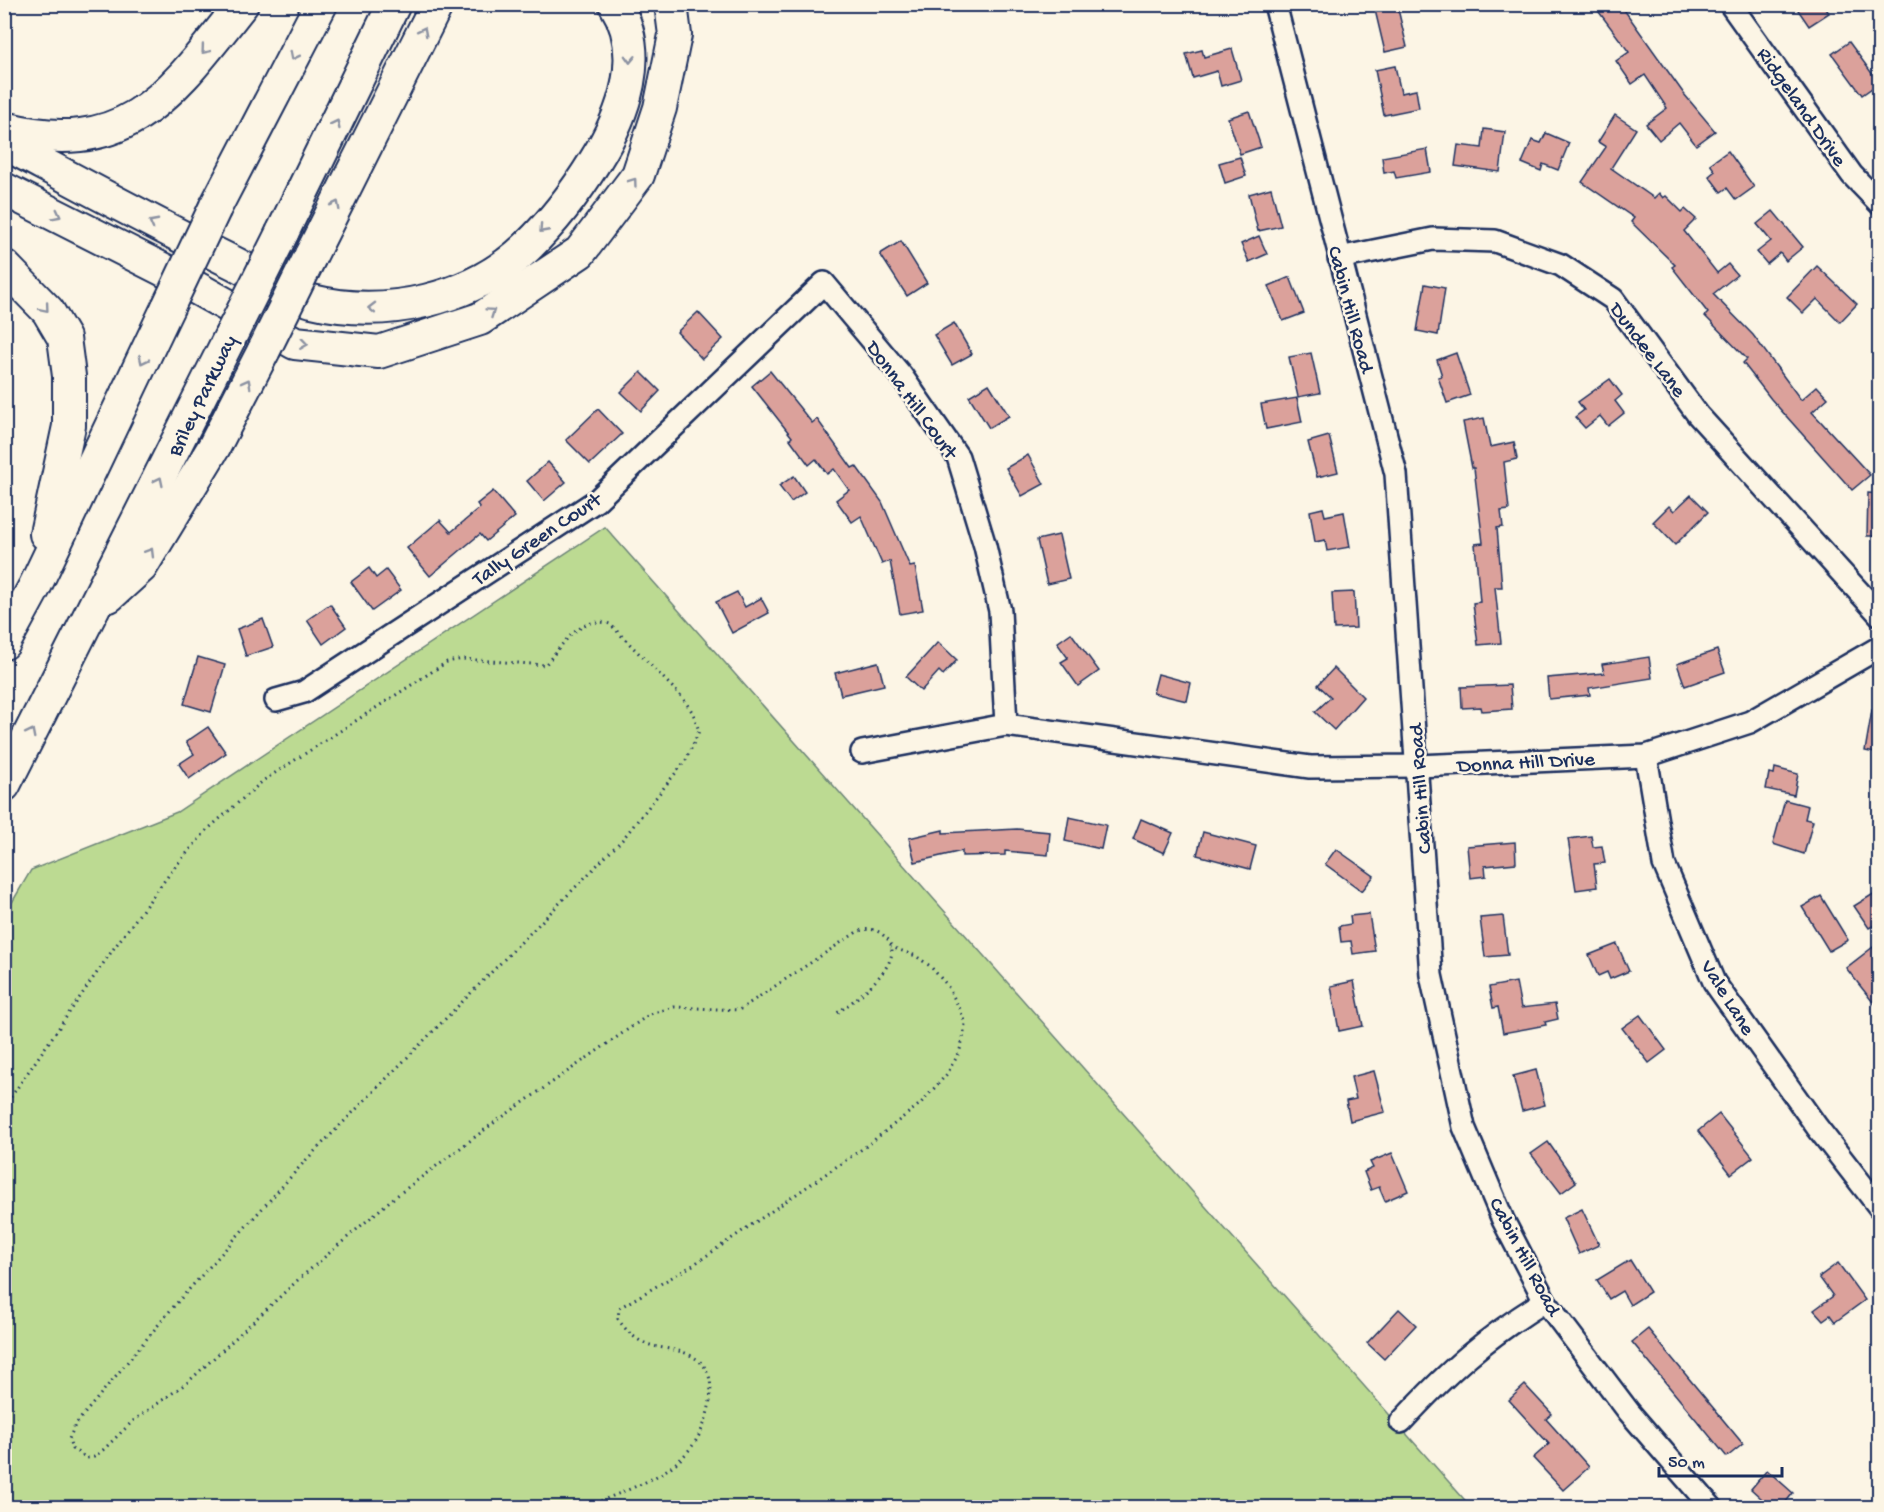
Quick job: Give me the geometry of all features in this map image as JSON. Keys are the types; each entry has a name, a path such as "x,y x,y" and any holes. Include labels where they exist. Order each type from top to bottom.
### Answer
{"highway":[{"path":"4,128 35,136 83,136 109,130 127,121 144,112 182,78 242,4"},
{"path":"4,643 35,586 215,208 321,4"},
{"name":"Briley Parkway","path":"4,785 95,609 394,4"},
{"path":"95,609 141,567 214,447 437,4"},
{"path":"4,143 176,235 310,301 373,309 430,300 481,280 526,248 575,194 600,153 626,97 632,57 626,21 615,4"},
{"path":"4,189 164,270 295,343 379,352 480,319 580,252 638,175 660,108 675,35 671,4"},
{"path":"4,266 48,310 64,338 69,376 69,426 35,586"}],"street":[{"name":"Cabin Hill Road","path":"1275,4 1396,474 1431,975 1464,1127 1503,1220 1545,1301 1629,1412 1712,1508"},
{"name":"Ridgeland Drive","path":"1730,4 1852,176 1880,204"},
{"name":"Dundee Lane","path":"1339,258 1433,238 1495,241 1561,264 1613,299 1698,416 1880,615"},
{"name":"Donna Hill Court","path":"793,312 824,283 901,375 958,458 985,546 1000,611 1006,725"},
{"name":"Tally Green Court","path":"276,700 304,692 596,501 793,312"},
{"name":"Donna Hill Drive","path":"862,752 1006,725 1310,768 1417,766 1646,756 1750,722 1880,647"},
{"name":"Vale Lane","path":"1646,756 1664,864 1714,982 1817,1126 1880,1208"},
{"path":"1401,1422 1470,1352 1545,1301"}],"path":[{"path":"4,1107 89,982 174,868 207,830 264,780 447,662 462,659 545,665 565,641 588,623 610,624 688,704 697,721 699,731 686,760 589,876 333,1131 174,1306 75,1425 69,1439 72,1449 87,1458 94,1457 133,1421 188,1382 349,1234 391,1200 490,1125 650,1014 674,1006 739,1010 863,929 882,934 891,947 916,956 930,966 951,991 965,1024 956,1059 928,1096 889,1130 693,1264 619,1308 618,1319 639,1340 656,1348 689,1355 702,1364 708,1372 711,1386 710,1404 695,1443 677,1462 647,1483 584,1508"},
{"path":"836,1014 884,972 891,947"}],"green space":[{"path":"605,527 1471,1507 5,1508 4,916 31,870 177,812"}],"building":[{"path":"1593,4 1620,4 1684,94 1715,131 1696,145 1679,123 1659,140 1646,124 1667,108 1645,75 1632,84 1616,61 1629,52"},
{"path":"1794,4 1823,4 1829,13 1809,26"},
{"path":"1397,5 1407,47 1385,52 1375,10"},
{"path":"1849,42 1879,83 1862,95 1832,54"},
{"path":"1232,49 1241,80 1221,86 1217,71 1193,78 1186,54 1202,50 1204,57"},
{"path":"1395,66 1401,93 1416,90 1419,108 1384,115 1375,70"},
{"path":"1249,111 1261,147 1240,154 1228,118"},
{"path":"1615,115 1636,129 1611,168 1654,198 1659,193 1663,198 1666,196 1682,212 1685,209 1696,219 1684,231 1717,273 1728,264 1737,275 1713,294 1753,335 1801,400 1817,386 1828,398 1812,412 1870,475 1852,490 1771,399 1743,363 1747,359 1705,316 1708,313 1672,267 1675,265 1631,222 1634,218 1582,182 1606,147 1598,142"},
{"path":"1484,129 1505,132 1500,172 1455,166 1458,145 1482,148"},
{"path":"1546,133 1569,143 1558,170 1543,164 1541,171 1522,163 1532,140 1541,143"},
{"path":"1427,149 1431,172 1396,178 1394,171 1384,173 1382,157"},
{"path":"1728,151 1754,187 1736,200 1727,188 1721,192 1709,176 1715,171 1710,164"},
{"path":"1240,157 1246,176 1225,183 1219,163"},
{"path":"1271,188 1281,226 1258,231 1249,194"},
{"path":"1773,211 1803,247 1786,261 1780,253 1767,264 1757,252 1771,241 1757,224"},
{"path":"1259,236 1267,254 1249,262 1241,244"},
{"path":"901,241 927,283 907,296 880,254"},
{"path":"1817,266 1857,304 1840,322 1817,299 1803,313 1787,297"},
{"path":"1290,277 1304,313 1283,321 1269,286"},
{"path":"1425,284 1445,288 1438,335 1417,331"},
{"path":"698,312 723,339 702,359 677,332"},
{"path":"954,323 972,354 952,365 934,335"},
{"path":"1311,353 1320,393 1298,397 1289,357"},
{"path":"1456,353 1470,395 1447,403 1438,377 1442,376 1437,360"},
{"path":"770,371 812,423 817,419 852,468 856,466 882,502 910,567 915,566 923,610 900,614 890,561 882,564 861,516 852,522 836,500 849,490 834,469 827,474 816,459 809,465 790,439 792,437 752,386"},
{"path":"641,372 660,391 641,411 621,392"},
{"path":"1610,379 1622,395 1615,401 1624,413 1608,426 1600,416 1585,428 1575,417 1584,410 1578,402"},
{"path":"989,384 1009,416 989,428 969,396"},
{"path":"1297,398 1302,422 1266,429 1261,404"},
{"path":"598,409 622,434 590,464 566,440"},
{"path":"1484,418 1490,447 1514,442 1517,459 1504,462 1509,510 1501,511 1503,527 1497,528 1502,587 1495,587 1501,643 1478,645 1473,603 1480,602 1475,544 1483,543 1474,468 1472,468 1463,422"},
{"path":"1329,436 1338,472 1317,477 1308,442"},
{"path":"1028,455 1044,484 1022,496 1006,468"},
{"path":"548,462 566,482 544,501 527,481"},
{"path":"794,476 805,492 791,502 779,486"},
{"path":"493,491 515,517 486,541 480,534 430,576 407,548 440,520 451,532 480,508 477,504"},
{"path":"1868,493 1880,494 1880,536 1867,536"},
{"path":"1691,495 1708,512 1675,545 1653,522 1669,506 1674,511"},
{"path":"1323,508 1325,516 1344,512 1350,547 1327,551 1325,540 1315,542 1310,511"},
{"path":"1059,535 1069,579 1047,584 1037,540"},
{"path":"369,568 376,578 386,570 401,590 372,611 351,582"},
{"path":"737,592 745,607 761,598 769,613 732,633 716,602"},
{"path":"1354,592 1356,628 1334,629 1332,593"},
{"path":"330,604 346,627 323,644 307,620"},
{"path":"263,619 273,647 246,656 237,629"},
{"path":"1071,633 1099,671 1078,686 1061,662 1068,658 1057,643"},
{"path":"938,642 957,660 943,675 939,671 921,691 906,677"},
{"path":"1717,650 1725,672 1685,686 1677,664"},
{"path":"198,657 225,665 211,712 184,704"},
{"path":"1649,657 1652,678 1589,688 1590,695 1549,699 1547,678 1604,673 1602,664"},
{"path":"878,662 884,685 841,695 835,673"},
{"path":"1334,668 1363,697 1334,730 1315,712 1331,697 1318,685"},
{"path":"1158,674 1191,683 1187,701 1153,693"},
{"path":"1510,685 1512,709 1482,711 1481,707 1462,708 1461,687"},
{"path":"1872,710 1880,711 1880,754 1865,751"},
{"path":"208,727 226,753 189,779 179,764 194,754 186,742"},
{"path":"1775,768 1798,774 1794,795 1766,789 1769,773 1774,774"},
{"path":"1785,800 1808,806 1805,819 1813,821 1804,854 1773,844"},
{"path":"1069,817 1106,825 1101,849 1065,841"},
{"path":"1141,819 1173,833 1164,853 1133,839"},
{"path":"1017,829 1050,832 1048,855 1005,851 1005,855 962,856 962,851 915,862 909,838 943,830 943,833"},
{"path":"1203,832 1256,846 1250,869 1197,855"},
{"path":"1591,836 1593,847 1602,846 1605,863 1594,864 1597,887 1576,890 1568,839"},
{"path":"1515,842 1516,863 1485,866 1486,876 1470,878 1467,846"},
{"path":"1336,849 1374,876 1362,891 1325,864"},
{"path":"1875,893 1880,899 1880,922 1869,928 1854,906"},
{"path":"1821,896 1848,940 1829,951 1802,907"},
{"path":"1369,914 1375,951 1353,954 1351,941 1341,942 1339,926 1351,924 1350,916"},
{"path":"1503,916 1508,955 1485,957 1480,918"},
{"path":"1617,944 1629,971 1610,979 1607,972 1598,976 1589,955"},
{"path":"1873,947 1880,956 1880,1011 1846,968"},
{"path":"1354,981 1363,1026 1339,1031 1331,986"},
{"path":"1516,982 1521,1008 1555,1004 1558,1019 1545,1022 1546,1025 1503,1033 1498,1007 1493,1008 1489,987"},
{"path":"1640,1015 1666,1050 1649,1063 1622,1028"},
{"path":"1536,1070 1545,1105 1522,1111 1513,1076"},
{"path":"1374,1071 1385,1112 1350,1121 1346,1101 1356,1099 1351,1077"},
{"path":"1719,1114 1753,1157 1731,1174 1698,1131"},
{"path":"1548,1142 1576,1182 1561,1193 1531,1154"},
{"path":"1392,1153 1408,1191 1385,1201 1379,1187 1371,1190 1364,1172 1373,1168 1370,1162"},
{"path":"1582,1209 1599,1245 1579,1254 1563,1218"},
{"path":"1630,1260 1650,1292 1630,1305 1622,1291 1609,1299 1597,1280"},
{"path":"1838,1263 1865,1300 1835,1322 1830,1315 1823,1320 1814,1310 1833,1296 1819,1277"},
{"path":"1399,1309 1416,1325 1384,1359 1367,1343"},
{"path":"1648,1329 1743,1444 1727,1457 1632,1342"},
{"path":"1525,1385 1552,1414 1546,1419 1589,1467 1563,1490 1533,1458 1549,1444 1509,1400"},
{"path":"1767,1470 1793,1493 1781,1508 1772,1508 1751,1489"}]}
